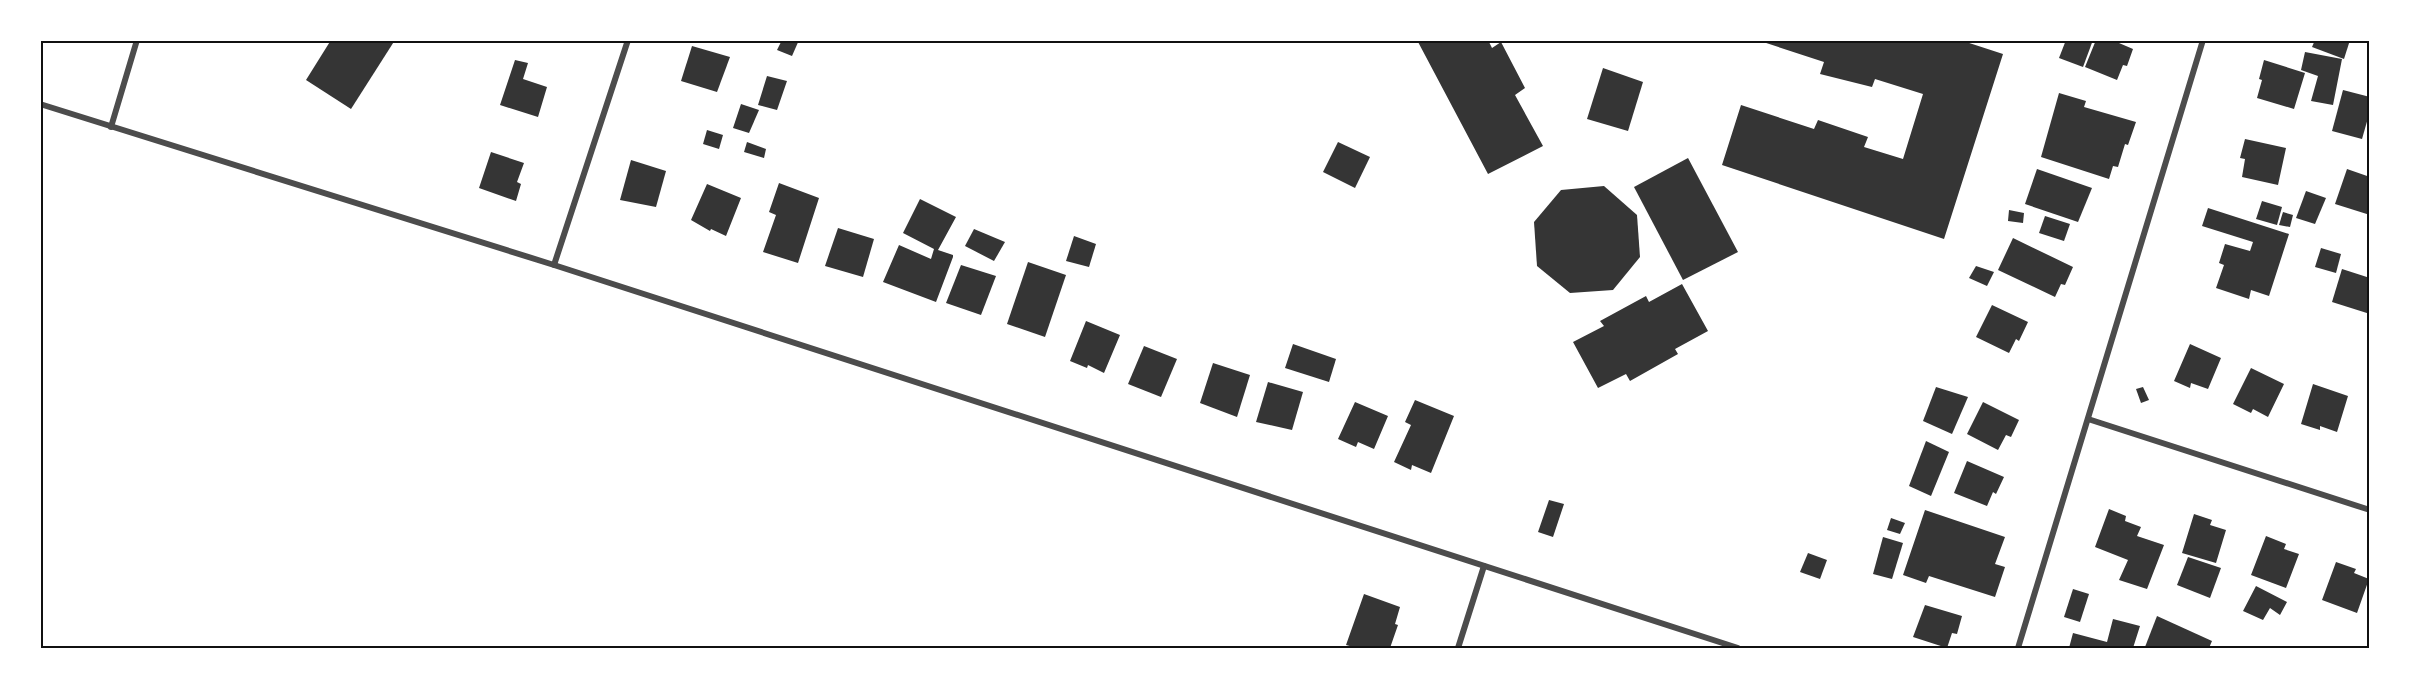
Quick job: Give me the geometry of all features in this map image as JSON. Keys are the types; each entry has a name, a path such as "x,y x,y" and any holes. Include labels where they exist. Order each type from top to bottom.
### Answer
{"street":[{"path":"111,127 137,40"},
{"path":"555,265 628,40"},
{"path":"2018,648 2203,40"},
{"path":"40,104 555,265 1738,648"},
{"path":"2088,418 2370,510"},
{"path":"1458,648 1484,566"}],"building":[{"path":"331,40 395,40 351,109 306,80"},
{"path":"782,40 799,40 792,56 777,50"},
{"path":"1417,40 1488,40 1492,48 1501,42 1525,88 1515,95 1543,146 1488,174"},
{"path":"1757,40 1960,40 2003,54 1944,239 1722,165 1741,105 1814,129 1818,120 1868,137 1864,147 1903,159 1923,94 1875,79 1872,87 1820,74 1824,62"},
{"path":"2066,40 2093,40 2083,67 2059,58"},
{"path":"2096,40 2112,40 2133,49 2127,66 2123,65 2117,80 2085,67"},
{"path":"2315,40 2350,40 2344,59 2312,47"},
{"path":"692,46 730,57 717,92 681,81"},
{"path":"2305,52 2342,59 2333,105 2311,101 2318,76 2301,70"},
{"path":"515,60 528,63 523,79 547,87 538,117 500,105"},
{"path":"2264,60 2305,73 2294,109 2257,98"},
{"path":"1603,68 1643,82 1628,131 1587,119"},
{"path":"767,76 787,81 777,110 758,105"},
{"path":"2343,90 2370,97 2370,111 2362,139 2332,131"},
{"path":"2059,93 2086,101 2084,107 2136,122 2128,145 2125,144 2118,167 2113,166 2109,179 2041,157"},
{"path":"741,104 759,110 749,133 733,128"},
{"path":"707,130 723,135 719,149 703,144"},
{"path":"2245,139 2286,148 2278,185 2242,177 2245,159 2240,158"},
{"path":"747,142 766,149 764,158 744,152"},
{"path":"1338,142 1370,157 1355,188 1323,172"},
{"path":"491,152 524,163 517,182 521,184 516,201 479,188"},
{"path":"1688,158 1738,252 1683,280 1634,187"},
{"path":"631,160 666,171 656,207 620,200"},
{"path":"2037,169 2092,188 2078,222 2025,204"},
{"path":"2347,169 2370,177 2370,215 2335,204"},
{"path":"779,183 819,198 798,263 763,252 776,215 769,212"},
{"path":"707,184 741,198 726,236 711,229 710,231 691,220"},
{"path":"1604,186 1637,215 1640,257 1613,290 1570,293 1537,266 1534,222 1561,190"},
{"path":"2306,191 2326,198 2315,224 2296,218"},
{"path":"920,199 956,217 938,250 953,255 953,257 936,302 883,282 899,245 931,259 934,249 903,233"},
{"path":"2262,201 2282,207 2277,225 2256,219"},
{"path":"2208,208 2289,234 2269,296 2251,290 2249,299 2216,288 2224,265 2219,263 2225,244 2250,251 2253,242 2202,226"},
{"path":"2009,210 2024,213 2023,223 2008,221"},
{"path":"2283,212 2293,215 2290,227 2279,225"},
{"path":"2045,216 2070,224 2064,241 2039,233"},
{"path":"838,228 874,239 863,277 825,266"},
{"path":"974,229 1005,242 994,261 965,246"},
{"path":"1074,236 1096,244 1089,267 1066,261"},
{"path":"2013,238 2073,267 2065,285 2061,284 2055,297 1998,270"},
{"path":"2321,248 2341,254 2336,273 2315,267"},
{"path":"1028,262 1066,275 1045,337 1007,324"},
{"path":"961,265 996,276 981,315 946,303"},
{"path":"1976,266 1994,272 1987,286 1969,278"},
{"path":"2342,269 2370,278 2370,314 2332,302"},
{"path":"1682,284 1708,331 1675,349 1678,354 1630,381 1626,374 1598,388 1573,342 1604,326 1600,321 1646,296 1649,302"},
{"path":"1992,305 2028,322 2019,341 2016,339 2009,353 1976,337"},
{"path":"1086,321 1120,335 1104,373 1088,365 1087,368 1070,361"},
{"path":"1293,344 1336,359 1329,382 1285,368"},
{"path":"2190,344 2221,358 2208,389 2191,383 2190,388 2174,381"},
{"path":"1144,346 1177,359 1161,397 1128,384"},
{"path":"1213,363 1250,375 1237,417 1200,403"},
{"path":"2251,368 2284,384 2268,417 2253,409 2251,413 2233,404"},
{"path":"1268,382 1303,392 1292,430 1256,422"},
{"path":"2313,384 2348,396 2337,432 2320,426 2320,430 2301,424"},
{"path":"1936,387 1968,397 1952,434 1923,421"},
{"path":"2143,387 2149,400 2141,403 2136,389"},
{"path":"1415,400 1454,416 1431,473 1412,465 1411,470 1394,462 1411,425 1405,422"},
{"path":"1355,402 1388,416 1374,449 1358,442 1356,447 1338,439"},
{"path":"1983,402 2019,420 2011,437 2006,435 1998,450 1967,434"},
{"path":"1926,441 1949,452 1931,496 1909,486"},
{"path":"1967,461 2004,477 1996,494 1993,492 1987,506 1954,493"},
{"path":"1549,500 1564,504 1553,537 1538,532"},
{"path":"2109,509 2126,516 2125,521 2141,527 2137,536 2164,545 2147,589 2119,580 2128,560 2095,547"},
{"path":"1925,510 2005,537 1995,564 2005,567 1995,597 1929,576 1926,583 1903,575"},
{"path":"2194,514 2212,520 2210,525 2226,530 2216,563 2182,553"},
{"path":"1891,518 1905,523 1900,534 1887,530"},
{"path":"2266,536 2286,544 2284,549 2299,554 2286,588 2251,575"},
{"path":"1883,537 1903,543 1892,579 1873,574"},
{"path":"1808,553 1827,560 1820,579 1800,572"},
{"path":"2188,557 2221,568 2210,598 2177,585"},
{"path":"2336,562 2356,569 2354,573 2369,579 2357,613 2322,600"},
{"path":"2256,586 2287,602 2280,615 2270,608 2263,620 2243,611"},
{"path":"2073,589 2089,594 2080,622 2064,617"},
{"path":"1364,594 1400,607 1395,624 1398,625 1390,648 1357,648 1346,645"},
{"path":"1925,605 1962,616 1957,634 1952,633 1947,648 1913,637"},
{"path":"2157,616 2212,641 2209,648 2145,647"},
{"path":"2113,619 2140,626 2133,648 2069,648 2073,633 2107,642"}]}
